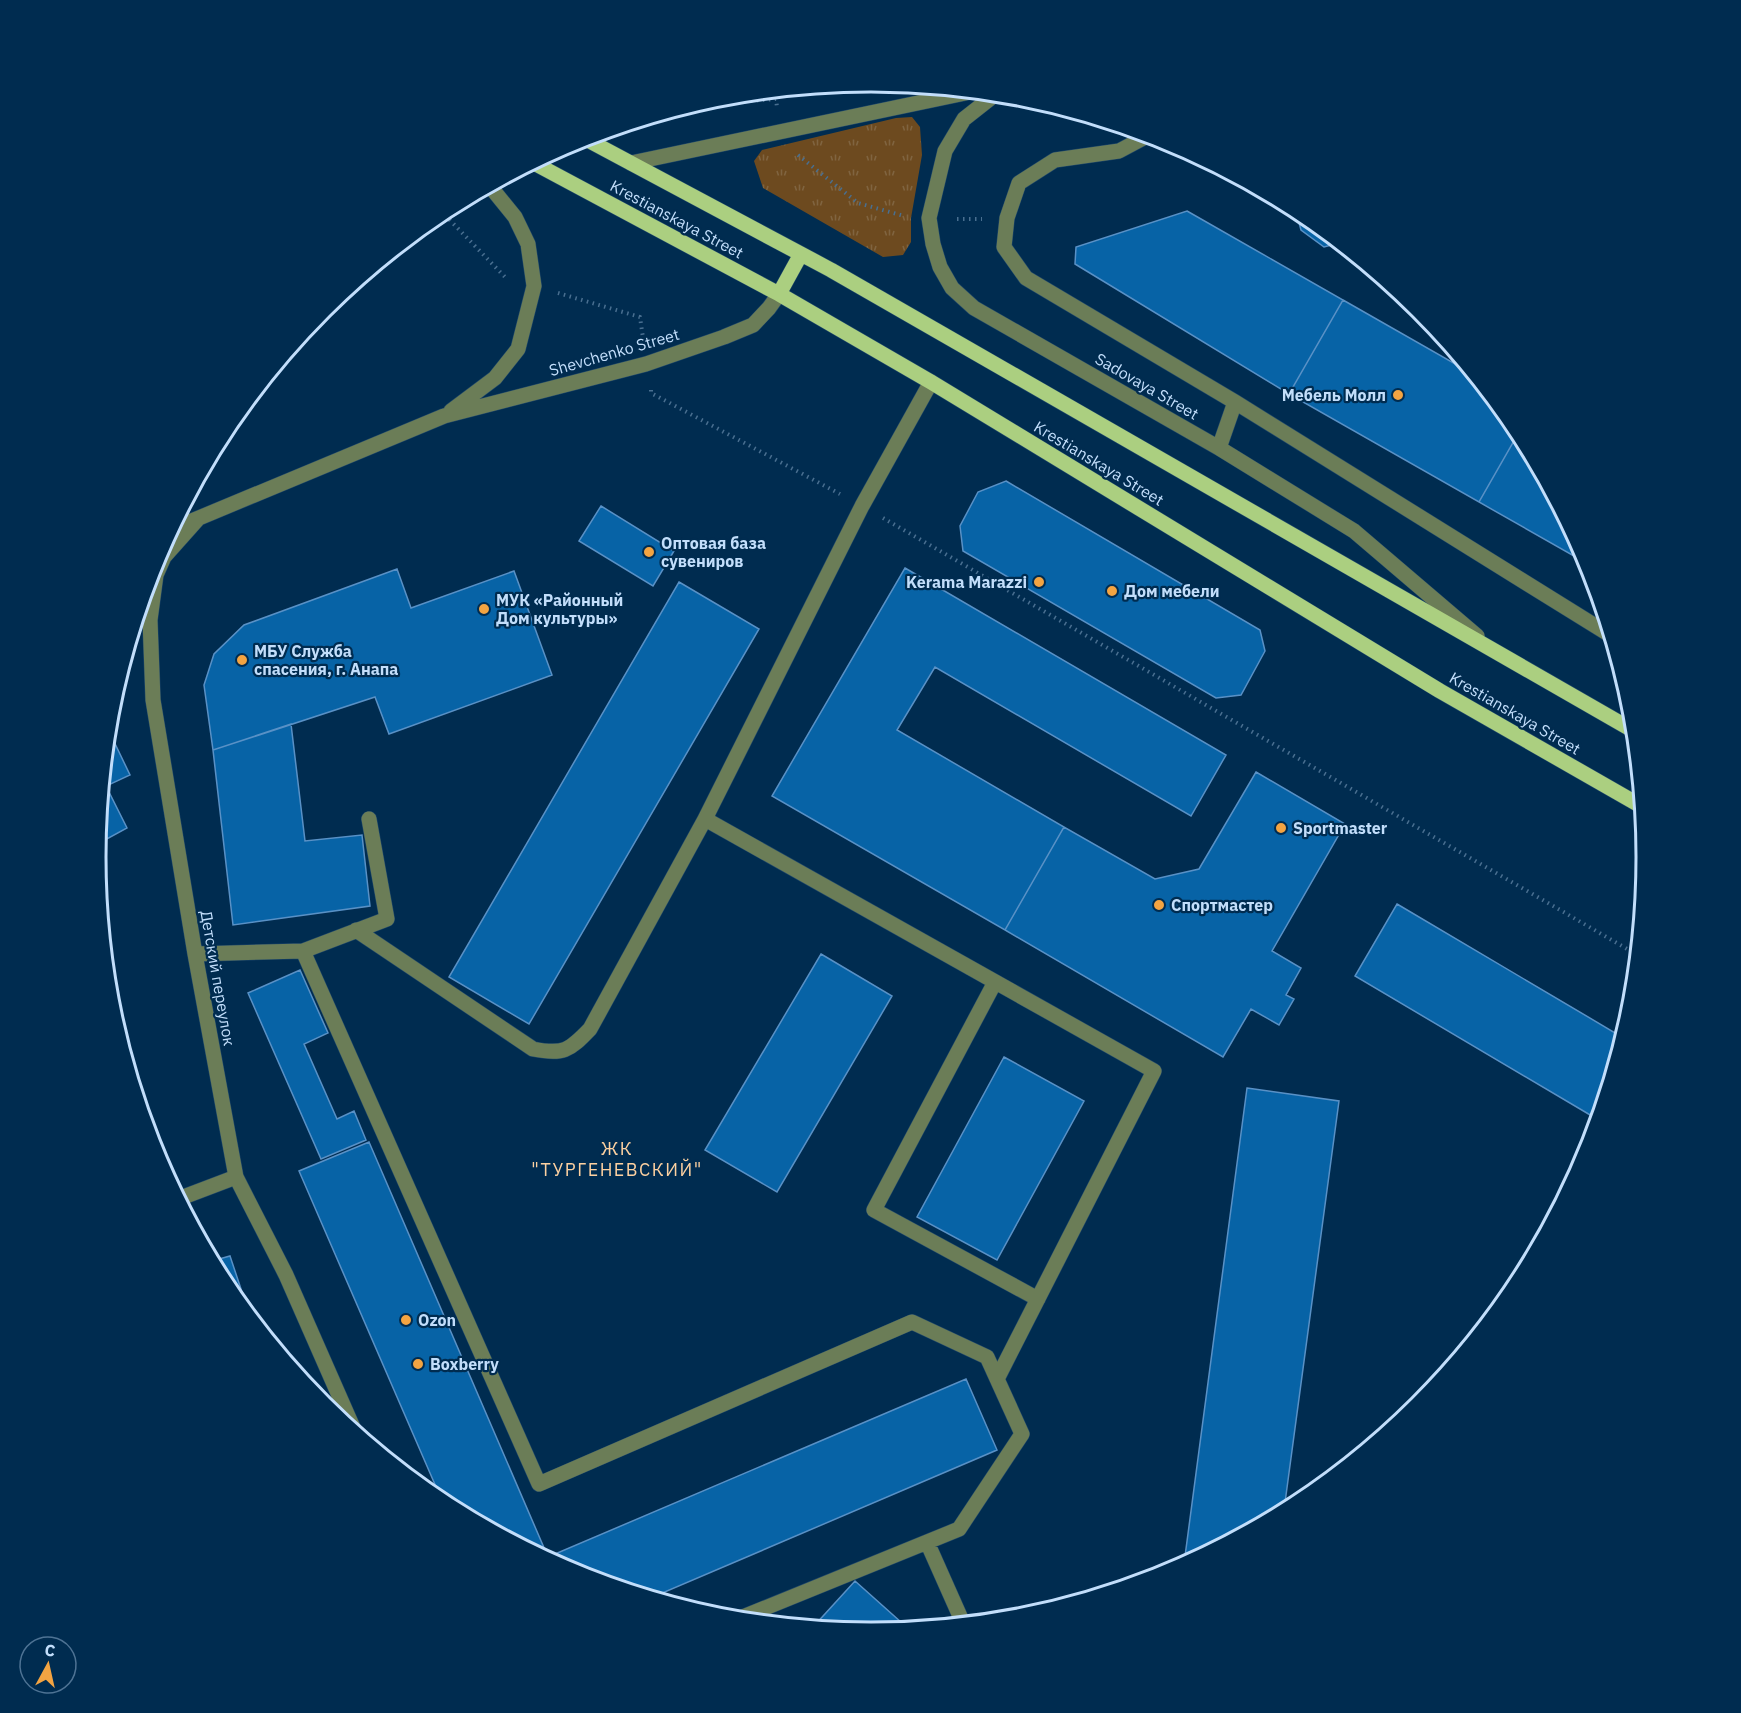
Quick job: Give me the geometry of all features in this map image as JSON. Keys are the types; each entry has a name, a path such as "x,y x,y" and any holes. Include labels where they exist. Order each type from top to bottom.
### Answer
{"main road":[{"name":"Krestianskaya Street","path":"595,144 801,254 1624,725"},
{"name":"Krestianskaya Street","path":"540,166 779,294 931,382 1440,691 1634,802"},
{"path":"779,294 801,254"}],"street":[{"path":"631,163 951,96"},
{"name":"Sadovaya Street","path":"987,101 964,118 945,151 929,218 940,267 952,288 974,308 1219,448 1354,531 1497,654"},
{"path":"1138,141 1119,151 1055,159 1019,183 1007,218 1004,247 1026,278 1234,402 1600,629"},
{"name":"Shevchenko Street","path":"444,416 495,378 518,349 534,286 528,244 515,217 494,191"},
{"name":"Shevchenko Street","path":"180,526 444,416 646,364 753,325 779,294"},
{"path":"356,930 533,1049 553,1053 574,1046 590,1029 705,819 862,506 931,382"},
{"path":"1219,448 1234,402"},
{"name":"Детский переулок","path":"170,550 197,520"},
{"name":"Детский переулок","path":"154,591 150,620 153,700 195,954 236,1177 286,1275 347,1413"},
{"path":"195,954 303,951 387,918 369,819"},
{"path":"705,819 1155,1071 997,1379"},
{"path":"303,951 539,1484 912,1322 987,1357 1022,1434 958,1529 759,1613"},
{"path":"995,982 874,1210 1038,1299"},
{"path":"185,1196 236,1177"},
{"path":"927,1542 960,1616"}],"path":[{"path":"754,101 776,99 785,145 858,203 910,218 1007,218"},
{"path":"448,218 506,279 640,317 651,393 862,506 1630,950"}],"green space":[{"path":"912,117 920,127 922,155 911,218 911,242 903,255 883,257 763,188 754,161 762,150 896,118"}],"building":[{"path":"1187,211 1343,300 1289,394 1075,264 1076,247"},
{"path":"1299,222 1330,246 1324,247 1301,230"},
{"path":"1343,300 1456,364 1513,442 1479,502 1289,394"},
{"path":"1513,442 1557,518 1573,556 1479,502"},
{"name":"Дом мебели","path":"1006,481 1260,630 1265,651 1241,695 1216,698 963,551 960,526 978,492"},
{"path":"601,506 674,551 653,586 579,541"},
{"path":"905,568 1226,755 1191,816 935,667 897,730 1064,827 1005,930 772,796"},
{"path":"397,569 411,608 514,571 552,675 389,734 375,697 213,750 204,685 214,654 244,625"},
{"path":"679,582 759,629 529,1024 449,977"},
{"path":"291,724 305,841 362,835 370,906 233,925 213,750"},
{"path":"114,742 130,775 109,785"},
{"name":"Спортмастер","path":"1256,772 1345,824 1272,951 1301,968 1286,995 1294,999 1279,1025 1251,1009 1223,1057 1005,930 1064,827 1155,879 1199,869"},
{"path":"109,791 127,828 106,839"},
{"path":"1397,904 1614,1032 1590,1115 1355,976"},
{"path":"821,954 892,996 777,1192 705,1150"},
{"path":"300,970 328,1033 304,1044 337,1119 354,1111 366,1140 321,1159 248,993"},
{"path":"1004,1057 1084,1101 997,1260 917,1217"},
{"path":"1247,1088 1339,1101 1285,1499 1209,1543 1185,1553"},
{"path":"369,1142 544,1548 488,1519 436,1486 299,1171"},
{"path":"230,1256 242,1293 234,1282 220,1259"},
{"path":"966,1379 997,1450 664,1592 625,1581 556,1554"},
{"path":"855,1581 900,1621 870,1622 820,1620"}],"place":[{"name":"Мебель Молл","path":"1398,395"},
{"name":"Оптовая база сувениров","path":"649,552"},
{"name":"Kerama Marazzi","path":"1039,582"},
{"name":"Дом мебели","path":"1112,591"},
{"name":"МУК «Районный Дом культуры»","path":"484,609"},
{"name":"МБУ Служба спасения, г. Анапа","path":"242,660"},
{"name":"Sportmaster","path":"1281,828"},
{"name":"Спортмастер","path":"1159,905"},
{"name":"Ozon","path":"406,1320"},
{"name":"Boxberry","path":"418,1364"}],"district":[{"name":"ЖК \"ТУРГЕНЕВСКИЙ\"","path":"617,1159"}]}
